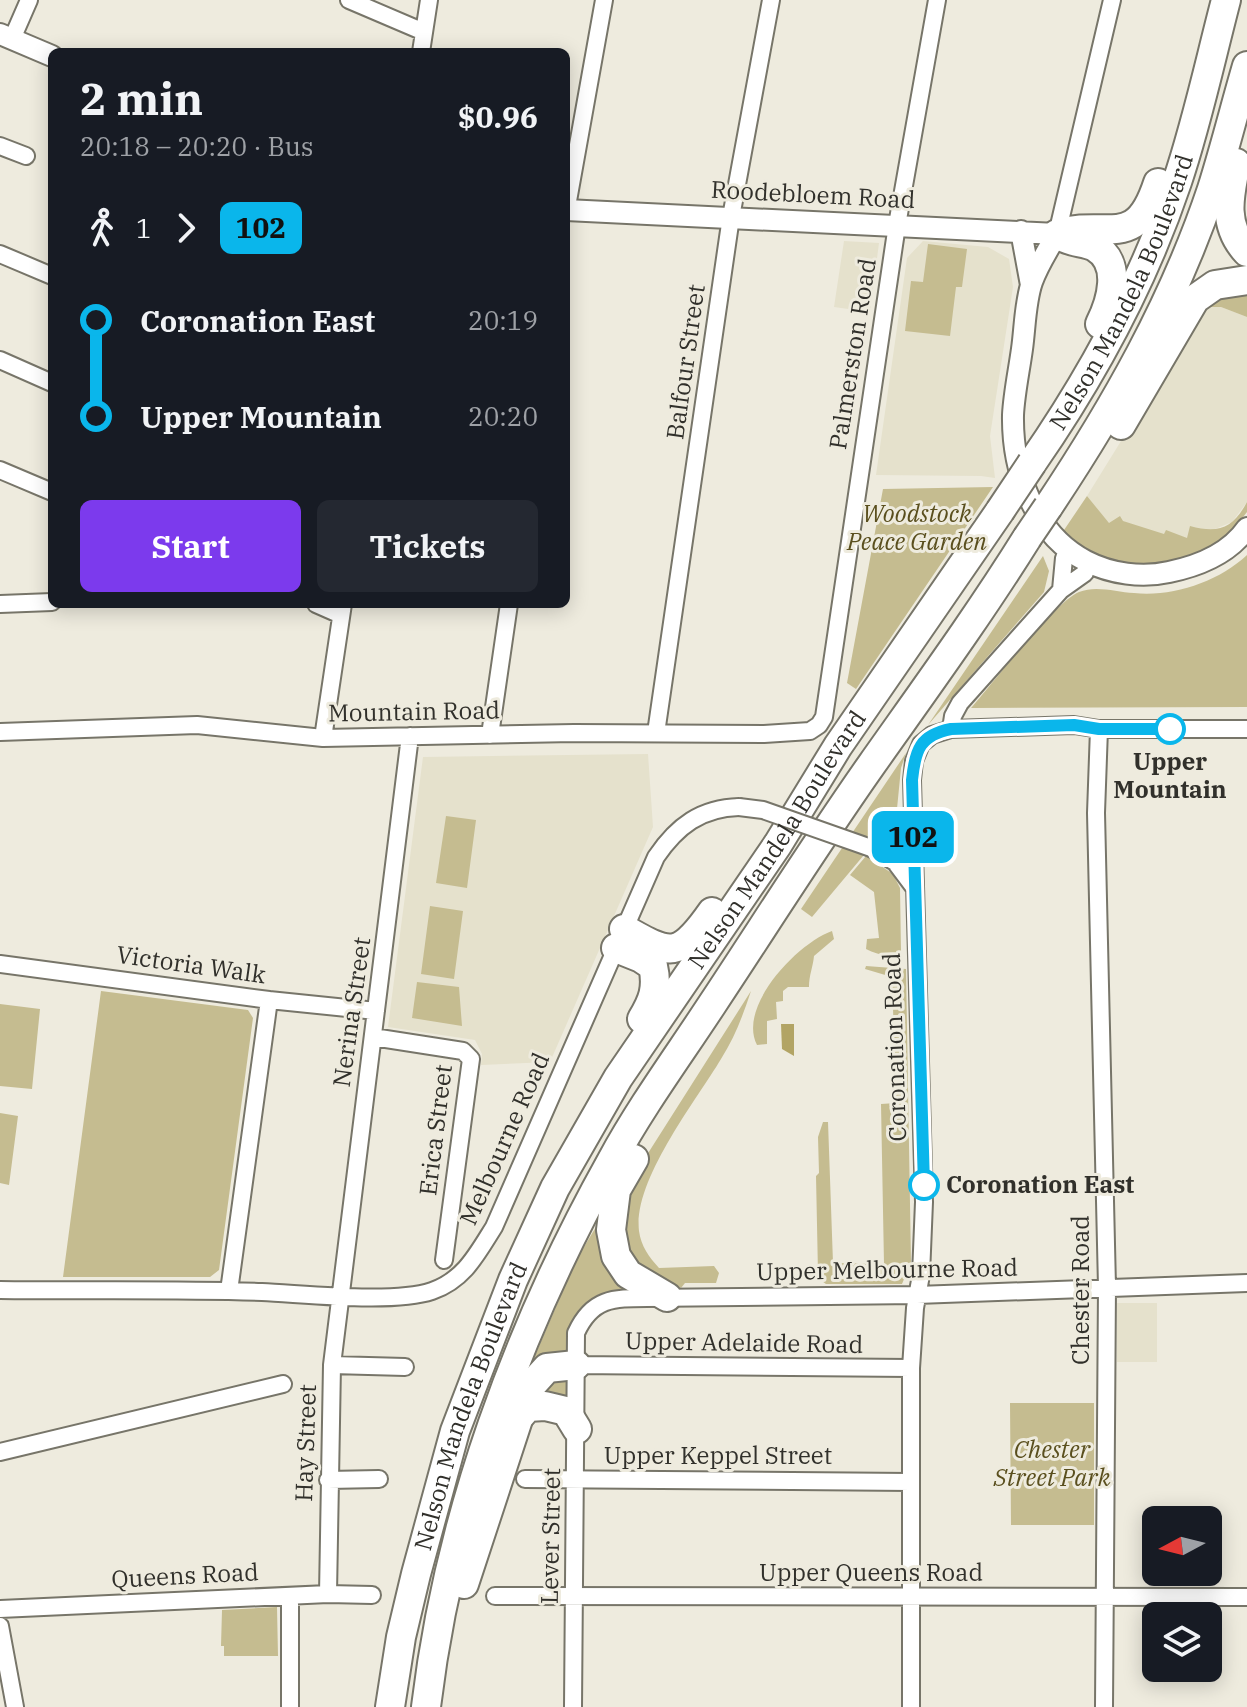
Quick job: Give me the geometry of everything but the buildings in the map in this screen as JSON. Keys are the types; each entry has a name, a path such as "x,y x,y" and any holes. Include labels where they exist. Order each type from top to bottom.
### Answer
{"highway":[{"path":"1057,234 1070,230 1110,231 1127,228 1146,214 1188,91 1223,10"},
{"name":"Nelson Mandela Boulevard","path":"390,1707 401,1637 431,1511 460,1417 525,1251 576,1148 618,1078 778,844 838,746 1062,420 1115,331 1157,236 1177,181 1223,10"},
{"name":"Nelson Mandela Boulevard","path":"426,1707 462,1519 486,1444 546,1289 644,1104 871,766 1052,513 1171,290 1212,188 1247,66"},
{"path":"1247,115 1228,213 1235,236 1247,252"},
{"path":"1057,234 1095,247 1109,263 1113,285 1110,304 1068,385 1062,420"},
{"path":"1052,513 1110,442 1195,299 1215,285 1247,280"},
{"path":"620,939 674,950 695,936 736,878 778,844"},
{"path":"525,1251 548,1184 576,1122 652,1004 657,984 653,966 620,939"},
{"path":"667,1297 628,1274 616,1256 611,1230 616,1190 668,1098 678,1057"},
{"path":"435,1649 456,1608 528,1389 547,1368 576,1365"},
{"path":"518,1418 528,1407 545,1406 566,1411 577,1429"}],"street":[{"path":"29,0 6,36 48,54"},
{"path":"349,0 424,32"},
{"path":"422,48 429,0"},
{"path":"570,189 604,0"},
{"name":"Balfour Street","path":"656,733 731,217 771,0"},
{"name":"Palmerston Road","path":"824,717 897,225 937,0"},
{"path":"1031,285 1057,234 1112,0"},
{"path":"0,146 26,156"},
{"name":"Roodebloem Road","path":"570,211 1057,234"},
{"path":"1021,231 1031,285 1013,415 1005,447 1008,472 1016,495 1038,532 1064,558 1085,573 1128,585 1171,583 1211,570 1233,556 1247,542"},
{"path":"0,254 48,274"},
{"path":"0,360 48,381"},
{"path":"1013,415 1018,465 1031,503 1053,535 1089,563 1125,573 1166,573 1210,558 1233,544 1247,528"},
{"path":"0,470 48,490"},
{"path":"1061,590 1064,558"},
{"path":"1085,573 1061,590 960,703 951,729 1074,725 1099,729 1247,729"},
{"path":"0,594 8,604 48,602"},
{"path":"490,735 508,608"},
{"path":"323,738 342,609"},
{"name":"Mountain Road","path":"0,732 197,725 323,738 764,734 810,731 824,717"},
{"name":"Coronation Road","path":"911,1707 911,1368 921,1275 924,1202 912,780 921,744 932,735 951,729"},
{"name":"Chester Road","path":"1099,729 1096,813 1107,1287 1104,1707"},
{"name":"Nerina Street","path":"340,1295 410,736"},
{"name":"Melbourne Road","path":"0,1290 416,1295 444,1286 463,1274 494,1227 656,857 681,826 703,814 739,807 763,810 871,848 895,862 914,888"},
{"path":"871,848 893,845 913,824"},
{"name":"Victoria Walk","path":"0,964 376,1011"},
{"path":"229,1291 269,1000"},
{"name":"Erica Street","path":"373,1037 463,1051 471,1059 444,1260"},
{"name":"Upper Melbourne Road","path":"576,1365 576,1333 581,1322 594,1308 614,1298 917,1295 1247,1283"},
{"name":"Hay Street","path":"328,1594 332,1365 340,1295"},
{"path":"332,1365 405,1367"},
{"name":"Upper Adelaide Road","path":"576,1365 911,1368"},
{"name":"Lever Street","path":"573,1707 576,1365"},
{"path":"0,1452 283,1384"},
{"path":"328,1480 379,1479"},
{"name":"Upper Keppel Street","path":"525,1479 911,1482"},
{"name":"Queens Road","path":"0,1609 328,1594 372,1595"},
{"path":"290,1596 290,1707"},
{"name":"Upper Queens Road","path":"495,1596 1247,1597"},
{"path":"0,1626 15,1707"}],"shaded area":[{"path":"844,241 879,243 870,312 834,307"},
{"path":"923,241 988,247 1009,259 1013,287 990,436 995,478 876,475 907,258"},
{"path":"1204,307 1221,307 1247,317 1247,502 1232,522 1184,542 1110,525 1087,496"},
{"path":"648,754 653,827 550,1062 481,1065 482,1054 475,1040 388,1027 423,757"},
{"path":"781,1024 794,1024 794,1056 782,1049"},
{"path":"1117,1303 1157,1303 1157,1362 1117,1362"}],"green space":[{"path":"928,244 967,249 962,287 956,287 950,336 905,331 911,281 923,282"},
{"path":"1247,288 1247,317 1221,307 1204,307 1206,300"},
{"name":"Woodstock Peace Garden","path":"993,487 856,689 847,683 883,489"},
{"path":"1087,496 1109,523 1120,516 1123,521 1187,538 1190,526 1209,529 1224,527 1236,518 1247,502 1247,512 1210,549 1181,561 1134,565 1098,557 1062,533"},
{"path":"1247,555 1247,707 971,708 1040,626 1079,592 1099,589 1149,594 1179,590 1223,573"},
{"path":"1043,556 1049,571 1044,592 928,725"},
{"path":"906,753 901,768 895,829 890,836 879,837 812,917 801,909"},
{"path":"446,816 476,820 467,888 436,883"},
{"path":"866,856 893,874 900,888 901,953 883,955 866,949 867,939 879,938 874,892 850,875"},
{"path":"430,906 463,911 454,979 421,974"},
{"path":"832,931 834,939 814,956 809,987 788,987 783,991 783,1001 776,1002 777,1019 767,1021 767,1044 757,1045 753,1029 756,1012 774,978 803,948"},
{"path":"866,966 906,969 911,1262 902,1284 826,1284 819,1279 818,1273 816,1176 819,1173 818,1137 823,1122 828,1122 833,1263 884,1264 881,1104 896,1103 892,977 865,969"},
{"path":"417,982 459,987 462,1026 412,1018"},
{"path":"101,991 248,1010 253,1018 219,1270 210,1277 63,1277"},
{"path":"751,991 726,1051 682,1118 656,1165 640,1211 642,1242 659,1268 714,1266 719,1273 716,1283 685,1283 681,1288 641,1269 626,1247 623,1212 638,1169"},
{"path":"0,1004 40,1009 32,1089 0,1086"},
{"path":"0,1113 18,1116 9,1185 0,1183"},
{"path":"602,1217 641,1289 611,1293 587,1303 572,1323 568,1353 524,1381 576,1260"},
{"path":"567,1374 568,1400 551,1399 538,1387"},
{"name":"Chester Street Park","path":"1010,1403 1094,1403 1094,1525 1011,1525"},
{"path":"277,1607 278,1656 224,1656 224,1646 221,1646 222,1610"}],"bus line":[{"name":"102","path":"924,1185 912,780 914,761 921,744 932,735 951,729 1074,725 1099,729 1170,729"}],"place":[{"name":"Upper Mountain","path":"1170,729"},
{"name":"Coronation East","path":"924,1185"}]}
